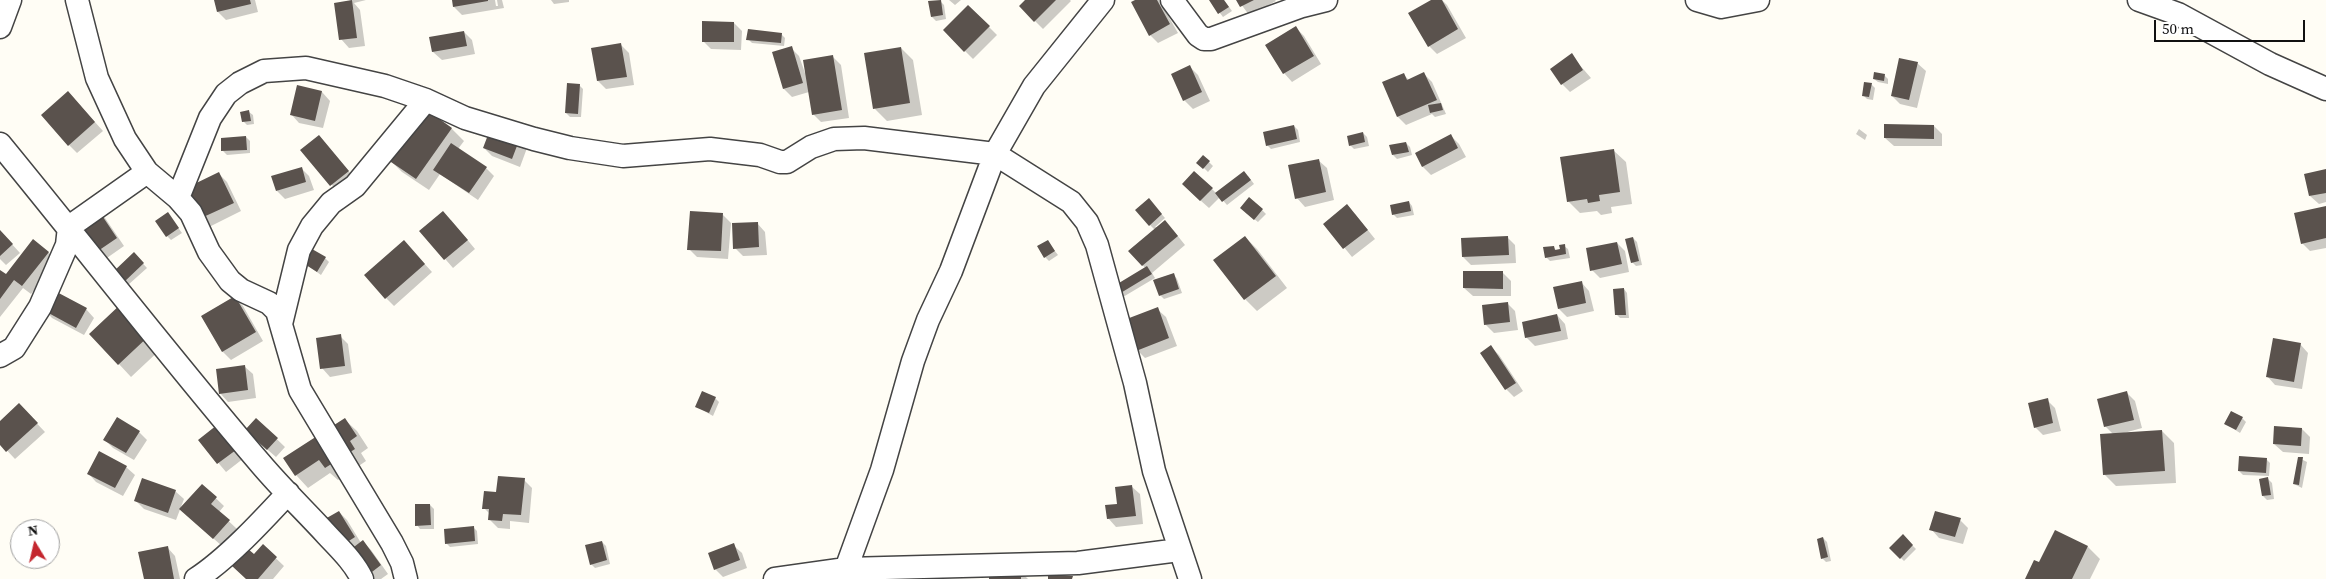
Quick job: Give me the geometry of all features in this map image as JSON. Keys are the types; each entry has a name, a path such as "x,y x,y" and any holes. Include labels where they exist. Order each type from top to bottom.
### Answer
{"street":[{"path":"0,27 10,0"},
{"path":"77,0 97,78 125,139 147,172 178,198 191,213 208,252 230,281 241,290 269,303 277,311 300,390 392,543 402,563 406,579"},
{"path":"846,569 882,470 912,361 928,320 951,271 995,154 1034,86 1103,0"},
{"path":"1172,0 1198,35 1211,39 1302,6 1326,0"},
{"path":"1697,0 1721,7 1758,0"},
{"path":"2146,1 2178,14 2270,64 2326,89"},
{"path":"178,198 210,118 226,94 240,83 264,71 306,68 385,86 426,100 465,118 534,139 570,148 624,156 710,149 760,155 780,162 787,162 811,148 834,140 864,138 995,154 1071,202 1087,222 1097,245 1135,383 1154,471 1190,579"},
{"path":"281,324 299,250 312,226 331,204 355,186 426,100"},
{"path":"0,144 69,227 189,378 288,493 342,551 356,568 362,579"},
{"path":"0,356 14,348 40,307 67,245 69,227 147,172"},
{"path":"196,579 207,572 245,538 288,493"},
{"path":"775,579 846,569 1078,563 1179,550"}],"building":[{"path":"214,0 250,0 251,4 217,12"},
{"path":"352,0 357,38 339,40 334,3"},
{"path":"452,0 488,0 488,1 453,7"},
{"path":"941,0 943,15 931,17 928,1"},
{"path":"1025,0 1056,0 1034,22 1019,6"},
{"path":"1135,0 1157,0 1170,24 1149,36 1131,2"},
{"path":"1209,0 1224,0 1229,7 1218,14"},
{"path":"1236,0 1254,0 1240,7"},
{"path":"1431,0 1442,0 1458,29 1428,47 1408,13"},
{"path":"968,5 990,26 964,52 943,30"},
{"path":"702,21 734,22 734,42 702,42"},
{"path":"1296,26 1314,56 1283,74 1265,45"},
{"path":"748,29 782,33 781,43 746,40"},
{"path":"464,31 467,46 432,52 429,37"},
{"path":"621,43 627,77 597,81 591,48"},
{"path":"792,46 803,83 783,89 772,52"},
{"path":"901,47 910,103 873,109 864,53"},
{"path":"1572,53 1583,70 1561,85 1550,69"},
{"path":"833,55 842,110 812,115 803,60"},
{"path":"1899,58 1918,62 1909,100 1891,96"},
{"path":"1190,65 1202,92 1183,101 1171,74"},
{"path":"1424,72 1437,100 1397,117 1382,82 1404,73 1407,80"},
{"path":"1874,72 1885,74 1884,81 1873,79"},
{"path":"1864,82 1872,83 1869,97 1862,96"},
{"path":"567,83 580,84 578,114 565,113"},
{"path":"297,85 322,91 315,121 290,115"},
{"path":"68,91 95,122 68,146 41,115"},
{"path":"1441,103 1443,110 1430,113 1428,105"},
{"path":"424,108 452,128 416,179 388,160"},
{"path":"249,110 251,121 242,122 240,112"},
{"path":"1884,124 1934,125 1934,139 1884,138"},
{"path":"1294,125 1297,139 1266,146 1263,132"},
{"path":"491,127 520,138 512,159 483,148"},
{"path":"1363,132 1365,142 1349,146 1347,136"},
{"path":"1451,134 1458,148 1422,167 1415,153"},
{"path":"319,135 349,171 330,186 300,150"},
{"path":"246,136 247,150 221,151 221,138"},
{"path":"1406,142 1409,152 1392,155 1389,145"},
{"path":"451,143 487,167 469,193 433,170"},
{"path":"1614,149 1620,192 1599,195 1600,201 1588,203 1587,199 1567,202 1560,157"},
{"path":"1203,155 1210,161 1203,169 1196,163"},
{"path":"1319,159 1326,192 1295,199 1288,165"},
{"path":"302,167 306,182 276,191 271,176"},
{"path":"2326,169 2326,193 2309,196 2304,174"},
{"path":"1194,171 1213,188 1200,201 1182,184"},
{"path":"1244,171 1251,180 1222,202 1215,193"},
{"path":"219,172 234,203 199,219 184,189"},
{"path":"1249,197 1263,209 1254,220 1240,208"},
{"path":"1149,198 1162,214 1149,226 1135,210"},
{"path":"1409,201 1411,211 1392,215 1390,205"},
{"path":"1347,204 1368,230 1343,249 1323,224"},
{"path":"95,205 117,238 95,253 73,220"},
{"path":"2326,206 2326,238 2301,244 2294,213"},
{"path":"443,211 468,240 444,260 419,231"},
{"path":"690,211 723,213 721,251 687,250"},
{"path":"168,212 179,228 166,237 155,221"},
{"path":"1165,220 1178,236 1142,266 1128,251"},
{"path":"758,222 759,247 733,249 732,223"},
{"path":"0,230 13,244 0,256"},
{"path":"1245,236 1276,276 1244,300 1213,260"},
{"path":"1508,236 1509,255 1462,257 1461,238"},
{"path":"1633,237 1639,261 1631,263 1625,239"},
{"path":"33,239 49,252 22,286 14,280 0,299 0,270 6,274"},
{"path":"404,240 425,264 385,299 364,275"},
{"path":"1048,240 1055,251 1044,258 1037,246"},
{"path":"1617,242 1622,264 1590,271 1586,248"},
{"path":"1565,244 1566,254 1545,258 1543,247 1554,246 1555,250 1560,249 1559,245"},
{"path":"312,249 326,257 317,272 303,263"},
{"path":"134,252 144,263 123,283 113,272"},
{"path":"1147,266 1152,274 1119,294 1114,286"},
{"path":"1463,271 1503,271 1503,289 1463,288"},
{"path":"1174,273 1179,289 1159,296 1153,280"},
{"path":"1582,281 1586,303 1558,309 1553,287"},
{"path":"1624,288 1626,315 1615,315 1613,289"},
{"path":"53,290 87,308 76,328 43,310"},
{"path":"235,296 256,332 222,352 201,316"},
{"path":"1508,302 1510,322 1484,325 1482,305"},
{"path":"122,303 151,334 118,365 89,334"},
{"path":"1158,307 1169,338 1136,351 1124,320"},
{"path":"1557,314 1561,331 1525,338 1522,322"},
{"path":"341,334 345,366 320,369 316,338"},
{"path":"2273,338 2301,343 2294,382 2266,377"},
{"path":"1491,345 1516,383 1505,390 1480,353"},
{"path":"245,365 248,390 219,394 216,369"},
{"path":"702,391 716,397 709,413 695,407"},
{"path":"2127,391 2134,420 2104,427 2097,399"},
{"path":"2048,398 2053,423 2034,428 2028,403"},
{"path":"19,403 38,423 6,452 0,445 0,421"},
{"path":"2231,411 2243,417 2236,430 2224,424"},
{"path":"117,417 140,431 126,453 103,440"},
{"path":"256,418 278,438 267,450 245,430"},
{"path":"345,418 357,436 350,441 355,449 325,468 319,460 295,476 283,458"},
{"path":"217,425 236,450 217,464 198,440"},
{"path":"2274,426 2302,428 2301,446 2273,444"},
{"path":"2162,430 2165,471 2103,475 2100,434"},
{"path":"99,451 127,466 115,488 87,474"},
{"path":"2239,456 2267,458 2266,473 2238,471"},
{"path":"2298,457 2303,457 2299,485 2293,484"},
{"path":"498,476 525,478 521,515 503,514 502,521 488,520 489,509 482,509 484,491 496,492"},
{"path":"2268,477 2271,495 2262,496 2259,479"},
{"path":"142,478 176,490 168,513 134,501"},
{"path":"202,484 217,497 211,504 230,520 213,539 179,509"},
{"path":"1132,485 1136,516 1107,519 1105,505 1117,504 1115,487"},
{"path":"415,504 430,504 431,525 415,526"},
{"path":"339,511 355,537 341,546 325,519"},
{"path":"1935,511 1961,518 1955,537 1929,530"},
{"path":"474,526 475,541 445,544 444,529"},
{"path":"2055,530 2088,546 2072,579 2025,579 2034,560 2039,562"},
{"path":"1903,534 1913,545 1900,559 1889,548"},
{"path":"1823,537 1828,557 1821,559 1817,539"},
{"path":"363,540 381,565 368,575 350,550"},
{"path":"602,541 607,560 590,565 585,545"},
{"path":"734,543 740,560 714,570 708,553"},
{"path":"263,544 277,557 258,579 246,579 232,566 248,549 254,554"},
{"path":"168,546 174,579 144,579 138,552"},
{"path":"989,570 1021,570 1021,579 989,579"},
{"path":"1048,574 1073,576 1072,579 1048,579"}]}
